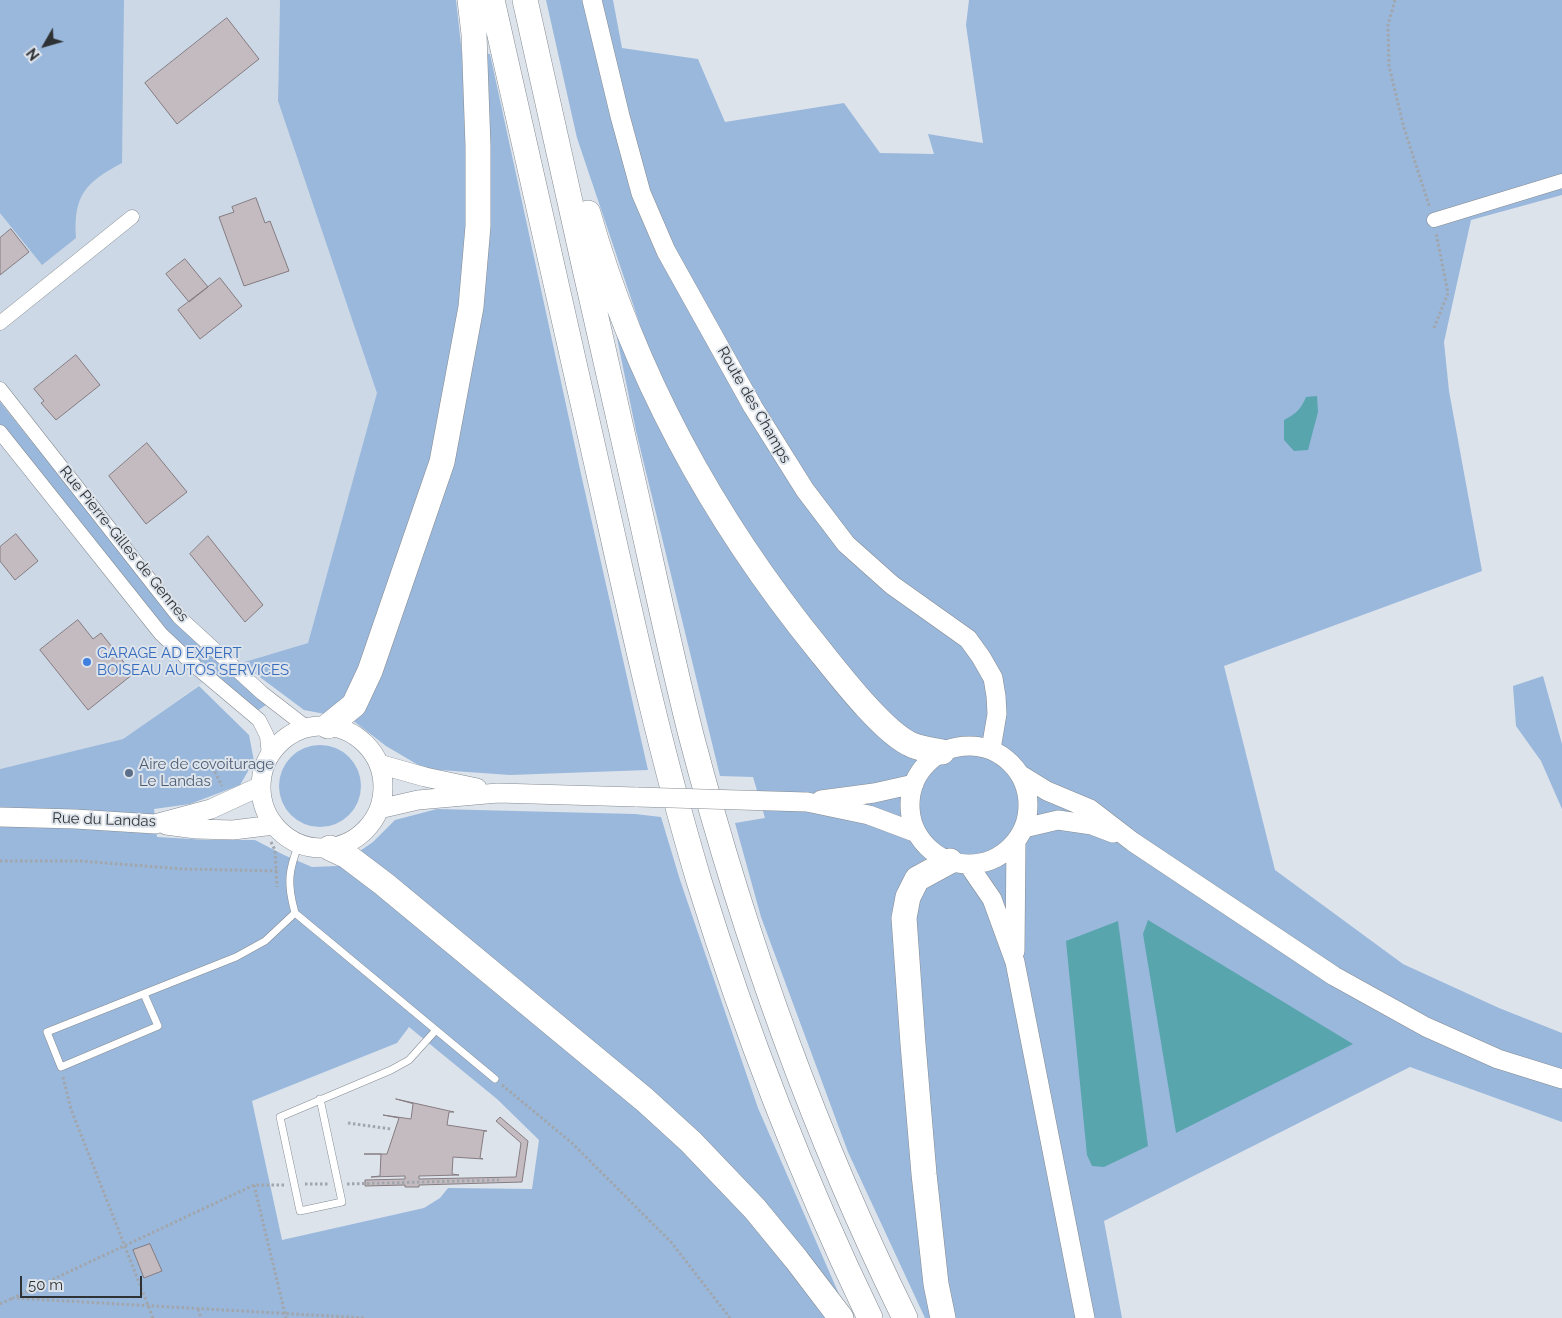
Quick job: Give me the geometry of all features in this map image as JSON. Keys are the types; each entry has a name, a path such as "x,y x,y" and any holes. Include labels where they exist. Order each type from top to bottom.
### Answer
{"highway":[{"path":"317,726 354,704 370,671 442,462 471,307 478,226 477,118 474,34 470,0"},
{"path":"492,0 651,703 699,879 740,1004 782,1116 818,1204 870,1318"},
{"path":"525,0 677,678 724,852 755,949 798,1072 860,1220 905,1318"},
{"path":"561,163 586,204 607,275 650,382 694,469 742,547 803,631 877,717 896,736 912,745 942,752"},
{"path":"330,848 347,856 384,884 645,1100 691,1142 755,1210 796,1259 841,1318"},
{"path":"943,1318 936,1284 924,1174 904,918 908,897 917,879 959,863"}],"street":[{"name":"Route des Champs","path":"592,0 640,193 666,251 753,407 805,490 846,544 892,585 968,639 982,657 993,678 998,714 991,749"},
{"path":"1434,220 1562,181"},
{"path":"0,323 132,217"},
{"name":"Rue Pierre-Gilles de Gennes","path":"0,388 179,617 262,693 317,726"},
{"name":"Rue Pierre-Gilles de Gennes","path":"0,432 161,634 196,667 259,720 267,736 269,756"},
{"path":"155,824 196,829 271,832 286,836 299,844 315,848 330,848 346,843 360,835 371,824 379,809 383,786 379,764 371,749 359,738 344,730 317,726 292,733 279,743 264,765 261,786 264,807 271,832"},
{"path":"1133,842 1092,825 1058,820 1020,835 1003,854 986,862 959,863 937,854 926,845 917,833 911,817 910,800 914,784 921,771 930,760 942,752 958,746 991,749 1008,759 1021,775 1047,791 1090,809 1133,842 1334,976 1426,1027 1498,1059 1562,1079"},
{"path":"379,764 425,777 498,793"},
{"path":"1015,962 1020,835 1029,810 1027,792 1021,775"},
{"path":"379,809 418,800 498,793 807,802 874,793 914,784"},
{"name":"Rue du Landas","path":"0,818 75,819 155,824 210,809 261,786"},
{"path":"807,802 869,815 917,833"},
{"path":"959,863 992,899 1015,962 1085,1318"}],"lane":[{"path":"299,844 290,871 290,892 296,913 495,1079"},
{"path":"144,994 158,1026 61,1067 48,1032 236,957 265,941 296,913"},
{"path":"320,1099 342,1202 300,1211 280,1117 320,1099 392,1070 409,1060 436,1030"}],"path":[{"path":"1395,0 1388,25 1390,66 1404,128 1434,220 1448,293 1434,328"},
{"path":"194,768 209,760 224,791"},
{"path":"271,832 277,862 275,871 279,892"},
{"path":"0,860 81,861 183,869 290,871"},
{"path":"61,1067 71,1109 154,1318"},
{"path":"495,1079 572,1143 671,1242 730,1318"},
{"path":"348,1123 391,1129"},
{"path":"0,1304 254,1185 499,1180"},
{"path":"254,1185 286,1318"},
{"path":"13,1298 365,1318"},
{"path":"198,1309 201,1318"}],"shaded area":[{"path":"0,0 280,0 278,101 378,393 308,643 223,668 123,739 0,769"},
{"path":"0,0 124,0 122,163 99,177 84,192 77,211 76,238 42,265 0,213"},
{"path":"280,0 456,0 462,54 490,54 581,474 648,770 510,775 425,769 386,746 351,719 304,710 241,663 308,643 377,393 278,101"},
{"path":"546,0 613,0 622,48 698,59 725,122 844,103 880,153 934,154 928,134 983,143 966,25 969,0 1562,0 1562,195 1471,220 1444,342 1449,391 1482,571 1224,666 1275,870 1403,964 1499,1008 1562,1033 1562,1122 1410,1067 1104,1221 1122,1318 925,1318 848,1152 761,917 735,823 765,818 753,777 720,776 636,431 616,333 640,325 577,138"},
{"path":"1317,396 1318,412 1308,450 1294,451 1284,440 1284,420 1298,411 1306,397"},
{"path":"0,402 177,623 266,705 257,711 167,635 0,425"},
{"path":"1543,676 1562,744 1562,809 1541,761 1516,726 1513,686"},
{"path":"199,686 249,735 254,761 240,785 190,804 154,809 157,837 255,840 312,867 338,866 373,842 395,820 437,809 635,814 661,817 680,880 758,1108 845,1308 845,1318 0,1318 0,769 123,739","holes":["409,1027 497,1099 539,1140 532,1189 448,1188 440,1198 424,1208 282,1240 252,1101 397,1043"]},
{"path":"320,745 336,748 349,757 358,770 361,786 358,802 349,815 336,824 320,827 304,824 291,815 282,802 279,786 282,770 291,757 304,748"},
{"path":"1148,920 1353,1044 1176,1133 1143,934"},
{"path":"1118,921 1148,1146 1104,1167 1092,1166 1087,1155 1066,941"}],"building":[{"path":"227,18 259,59 177,124 145,83"},
{"path":"256,198 265,223 270,221 289,271 244,286 219,217 234,212 232,207"},
{"path":"11,229 29,252 0,275 0,238"},
{"path":"185,259 208,287 189,302 166,274"},
{"path":"220,278 242,306 200,339 178,310"},
{"path":"76,355 100,385 56,420 41,403 44,401 34,389"},
{"path":"147,443 187,492 146,524 109,476"},
{"path":"16,534 38,561 15,580 0,561 0,547"},
{"path":"208,536 263,605 245,622 190,554"},
{"name":"GARAGE AD EXPERT BOISEAU AUTOS SERVICES","path":"78,620 93,639 101,633 133,674 88,710 40,650"},
{"path":"396,1099 454,1112 449,1112 447,1125 487,1131 484,1131 480,1158 483,1159 453,1157 452,1174 459,1175 419,1176 419,1179 516,1177 521,1143 496,1121 500,1117 528,1141 522,1182 419,1185 419,1187 405,1187 405,1185 365,1186 365,1180 405,1179 405,1176 371,1177 380,1176 381,1154 387,1154 399,1118 383,1115 411,1119 413,1104"},
{"path":"150,1244 162,1271 144,1278 133,1250"}],"place":[{"name":"GARAGE AD EXPERT BOISEAU AUTOS SERVICES","path":"87,662"},
{"name":"Aire de covoiturage Le Landas","path":"129,773"}]}
